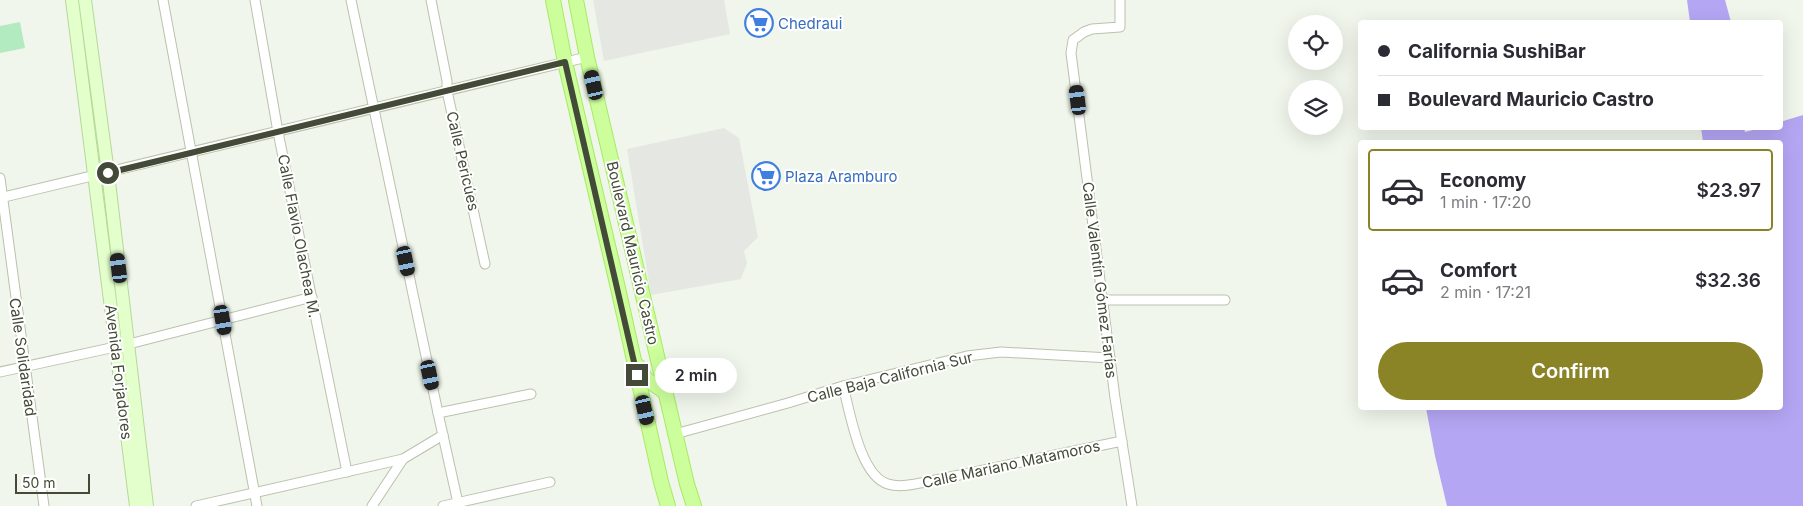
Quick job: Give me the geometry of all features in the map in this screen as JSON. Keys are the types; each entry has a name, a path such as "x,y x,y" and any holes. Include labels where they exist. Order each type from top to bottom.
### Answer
{"main road":[{"name":"Avenida Forjadores","path":"72,0 136,506"},
{"name":"Avenida Forjadores","path":"85,0 148,506"},
{"name":"Boulevard Mauricio Castro","path":"553,0 565,62 668,506"},
{"name":"Boulevard Mauricio Castro","path":"576,0 587,57 665,392 694,506"},
{"path":"633,357 646,378 665,392"}],"street":[{"path":"163,0 193,152 256,506"},
{"name":"Calle Flavio Olachea M.","path":"255,0 278,132 347,472"},
{"path":"351,0 458,503"},
{"name":"Calle Pericúes","path":"431,0 447,81 447,91 484,264"},
{"name":"Calle Valentín Gómez Farías","path":"1120,0 1120,27 1092,29 1084,32 1073,40 1072,53 1110,358 1132,506"},
{"path":"1,198 587,57"},
{"name":"Calle Solidaridad","path":"0,178 1,198 44,506"},
{"path":"0,372 128,344 312,297"},
{"path":"1103,300 1225,300"},
{"name":"Calle Baja California Sur","path":"675,434 843,386 986,353 1017,352 1110,358"},
{"name":"Calle Mariano Matamoros","path":"843,386 860,446 870,470 882,482 900,486 1122,442"},
{"path":"438,413 531,394"},
{"path":"196,506 402,459 443,435"},
{"path":"372,506 402,459"},
{"path":"444,506 476,502 550,482"}],"green space":[{"path":"20,22 25,48 0,53 0,26"}],"shaded area":[{"path":"593,0 724,0 730,34 604,61"},
{"path":"1687,0 1725,0 1730,20 1690,20"},
{"path":"1803,115 1803,506 1447,506 1426,410 1783,410 1783,140 1703,140 1701,130 1744,130 1745,132 1753,130 1783,130 1783,121"},
{"path":"724,128 739,138 758,237 744,251 747,263 741,279 651,295 627,149"}],"place":[{"name":"Chedraui","path":"759,23"},
{"name":"Plaza Aramburo","path":"766,176"}],"route":[{"path":"108,173 565,62 637,375"}]}
